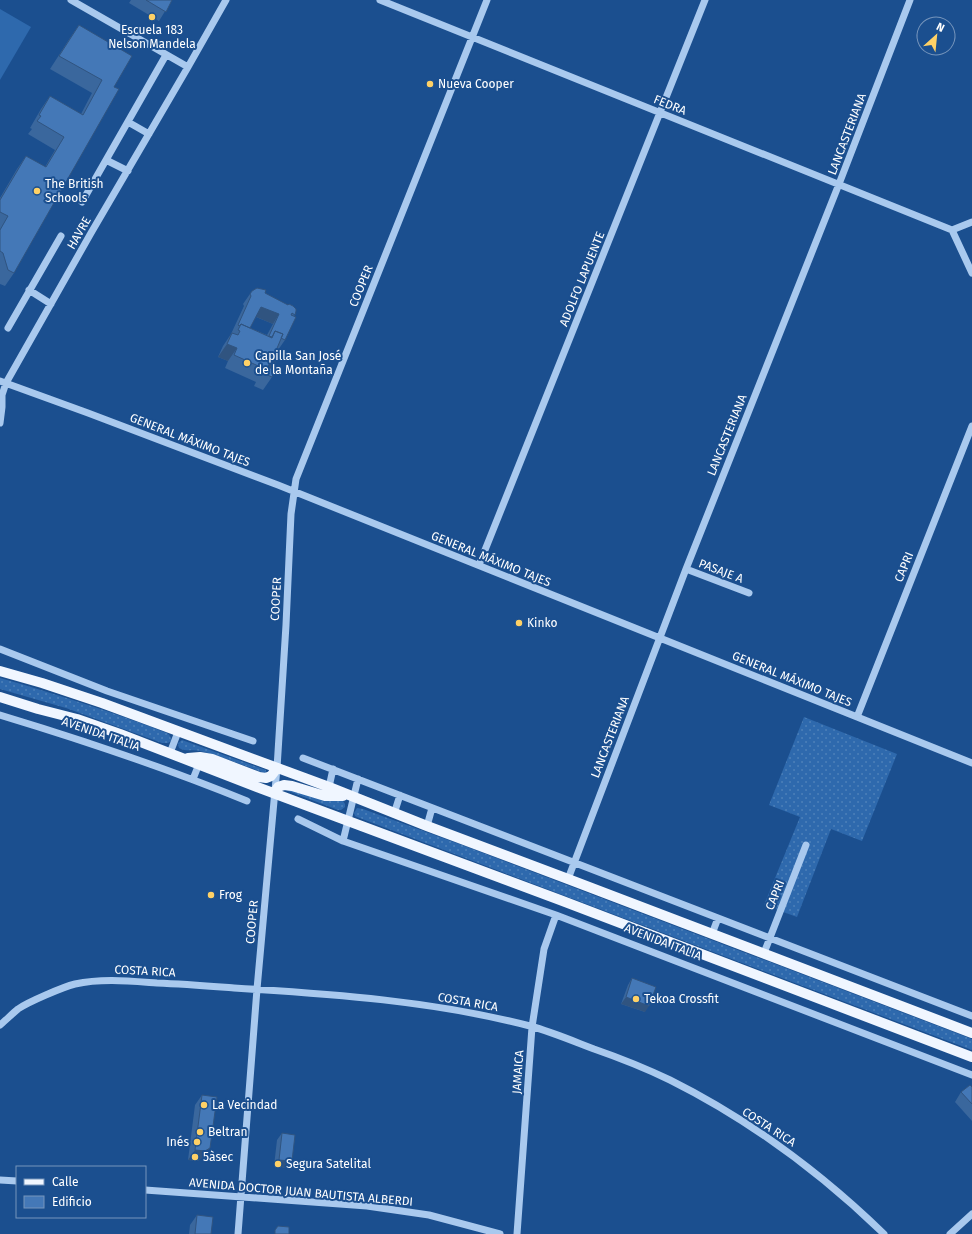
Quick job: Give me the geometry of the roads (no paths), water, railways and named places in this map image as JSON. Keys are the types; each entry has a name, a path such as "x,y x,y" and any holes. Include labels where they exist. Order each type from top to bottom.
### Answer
{"main road":[{"name":"AVENIDA ITALIA","path":"0,671 102,703 277,768 394,814 972,1033"},
{"name":"AVENIDA ITALIA","path":"0,697 77,719 120,734 972,1057"},
{"path":"182,758 200,757 212,759 266,778 271,776 277,768"},
{"path":"274,793 278,787 284,785 325,796 342,796 353,798"}],"street":[{"path":"71,0 188,67"},
{"name":"HAVRE","path":"0,423 3,382 51,304 226,0"},
{"name":"FEDRA","path":"380,0 952,230"},
{"name":"COOPER","path":"238,1234 257,989 277,768 291,514 296,479 487,0"},
{"name":"ADOLFO LAPUENTE","path":"479,565 705,0"},
{"name":"LANCASTERIANA","path":"568,879 659,638 839,184 910,0"},
{"path":"82,202 166,55"},
{"path":"128,122 149,134"},
{"path":"106,160 128,171"},
{"path":"972,222 952,230 972,274"},
{"path":"8,328 61,236"},
{"path":"29,290 51,304"},
{"name":"GENERAL MÁXIMO TAJES","path":"3,382 294,492 972,763"},
{"name":"CAPRI","path":"857,717 972,426"},
{"name":"PASAJE A","path":"686,569 748,593"},
{"path":"0,649 107,691 252,741"},
{"path":"67,692 71,677"},
{"path":"102,703 107,691"},
{"name":"AVENIDA ITALIA","path":"0,715 73,737 193,779 247,801"},
{"path":"207,743 214,728"},
{"path":"170,753 178,732"},
{"path":"303,758 972,1016"},
{"path":"193,779 199,764"},
{"path":"328,787 333,769"},
{"path":"343,840 358,779"},
{"path":"394,814 400,795"},
{"path":"427,826 432,808"},
{"name":"AVENIDA ITALIA","path":"298,818 343,840 556,914 972,1075"},
{"name":"CAPRI","path":"764,953 806,845"},
{"name":"JAMAICA","path":"518,1234 532,1027 544,949 556,914"},
{"name":"AVENIDA ITALIA","path":"712,934 718,918"},
{"name":"COSTA RICA","path":"0,1025 20,1008 74,984 103,980 257,989 388,1000 472,1013 532,1027 626,1061 669,1080 705,1099 774,1141 846,1198 884,1234"},
{"path":"0,1180 16,1181"},
{"name":"AVENIDA DOCTOR JUAN BAUTISTA ALBERDI","path":"146,1190 367,1206 429,1214 500,1234"},
{"path":"950,1234 972,1214"}],"place":[{"name":"Escuela 183 Nelson Mandela","path":"152,17"},
{"name":"Nueva Cooper","path":"430,84"},
{"name":"The British Schools","path":"37,191"},
{"name":"Capilla San José de la Montaña","path":"247,363"},
{"name":"Kinko","path":"519,623"},
{"name":"Frog","path":"211,895"},
{"name":"Tekoa Crossfit","path":"636,999"},
{"name":"La Vecindad","path":"204,1105"},
{"name":"Beltran","path":"200,1132"},
{"name":"Inés","path":"197,1142"},
{"name":"5àsec","path":"195,1157"},
{"name":"Segura Satelital","path":"278,1164"}]}
